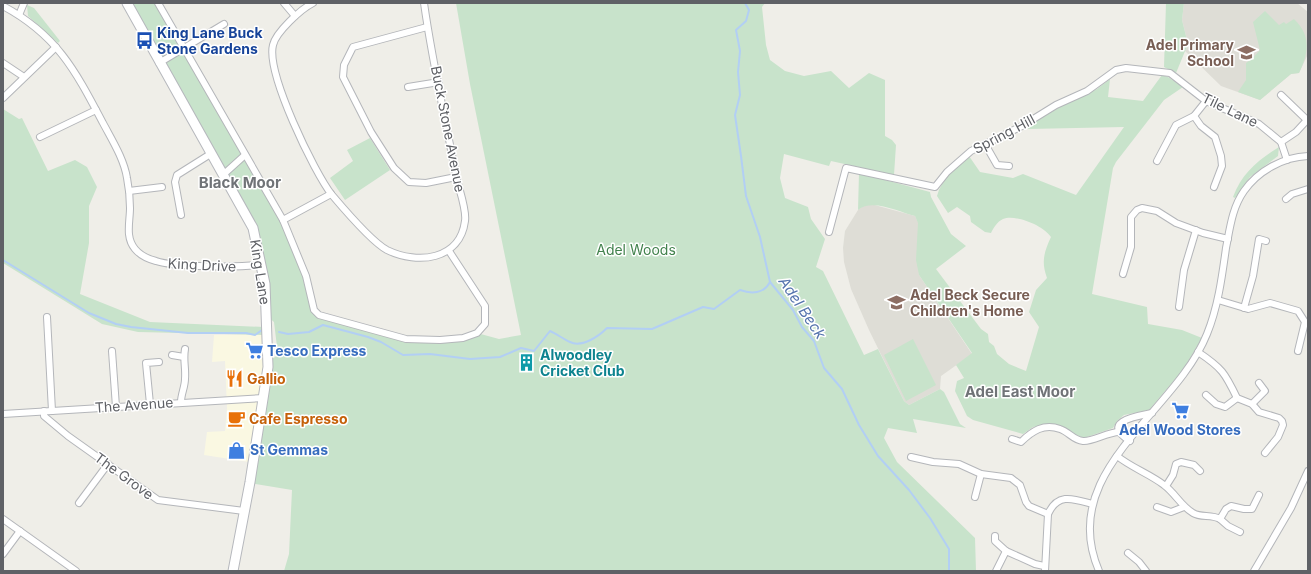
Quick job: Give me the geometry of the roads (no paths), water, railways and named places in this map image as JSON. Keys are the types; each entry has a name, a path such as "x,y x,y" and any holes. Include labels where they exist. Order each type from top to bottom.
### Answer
{"street":[{"path":"19,14 24,3"},
{"name":"King Lane","path":"127,3 159,63 224,174 253,228 261,264 267,306 268,367 264,398 233,571"},
{"path":"158,3 283,220 306,276 314,310 319,315 406,339 440,340 463,338 477,333 486,324 485,306 449,251 432,257 410,257 386,249 368,233 331,194 318,172 290,116 274,70 273,45 285,26 295,16 313,3"},
{"path":"284,3 295,16"},
{"name":"Buck Stone Avenue","path":"424,3 427,28 439,82 456,177 466,219 461,238 449,251"},
{"name":"King Drive","path":"3,6 19,14 42,31 73,67 114,144 126,172 129,191 130,237 132,245 141,254 156,262 168,264 246,267 261,264"},
{"path":"159,63 185,49 224,24"},
{"path":"427,28 353,47 344,65 343,77 371,132 394,168 409,182 426,183 456,177"},
{"path":"3,98 56,47"},
{"path":"3,63 24,77"},
{"name":"Spring Hill","path":"829,232 846,168 935,187 968,153 1022,126 1056,105 1087,91 1116,70 1126,68 1160,71"},
{"name":"Tile Lane","path":"1160,71 1176,77 1206,101 1259,124 1272,132 1281,142 1287,160"},
{"path":"408,87 439,82"},
{"path":"1281,95 1308,120 1296,132 1281,142"},
{"path":"1157,161 1176,125 1194,116 1206,101"},
{"path":"40,137 96,110"},
{"path":"1194,116 1201,126 1215,137 1221,156 1222,166 1214,187"},
{"path":"985,144 997,165 1009,166"},
{"path":"181,215 175,182 177,175 212,153"},
{"path":"224,174 245,155"},
{"path":"1099,571 1093,558 1090,544 1092,504 1104,474 1198,352 1212,323 1218,300 1228,239 1235,208 1248,186 1264,171 1287,160 1308,156"},
{"path":"129,191 162,188"},
{"path":"1286,199 1292,194 1308,189"},
{"path":"283,220 331,194"},
{"path":"1123,274 1131,247 1131,217 1137,210 1149,208 1157,211 1176,223 1228,239"},
{"path":"1179,307 1184,270 1196,230"},
{"path":"1244,308 1253,276 1259,239 1266,241"},
{"path":"1218,300 1244,308 1254,309 1270,303 1298,311 1305,322 1298,351"},
{"path":"47,317 52,411"},
{"path":"181,402 181,394 185,379 185,349"},
{"path":"112,351 116,406"},
{"path":"1198,352 1217,365 1228,377 1237,398 1252,404 1259,412 1279,418 1282,421 1283,425 1278,437 1265,453"},
{"path":"172,355 184,357"},
{"path":"150,404 146,362 159,362"},
{"path":"1252,404 1265,391 1259,384"},
{"path":"1206,396 1216,404 1225,407 1237,398"},
{"name":"The Avenue","path":"3,414 264,398"},
{"name":"The Grove","path":"44,411 44,416 68,436 158,500 244,511"},
{"path":"1130,441 1121,436 1119,432 1119,423 1125,418 1152,413"},
{"path":"1012,439 1021,442 1034,430 1046,427 1060,429 1074,438 1084,441 1110,432 1119,432"},
{"path":"1117,456 1129,465 1166,486 1184,507 1195,514 1220,519 1228,526 1240,532"},
{"path":"912,457 926,461 964,465 981,474 1011,478 1023,489 1026,502 1029,506 1048,514"},
{"path":"1166,486 1173,475 1176,464 1180,462 1194,466 1200,471"},
{"path":"80,504 108,464"},
{"path":"1254,571 1291,508 1308,471"},
{"path":"975,497 981,474"},
{"path":"1220,519 1226,509 1231,506 1244,510 1252,509 1259,495"},
{"path":"995,536 998,546 1045,568 1048,514 1055,502 1065,499 1092,504"},
{"path":"1157,507 1171,512 1184,507"},
{"path":"3,519 76,571"},
{"path":"3,554 20,531"},
{"path":"996,571 1006,551"},
{"path":"1128,553 1139,562 1146,571"}],"waterway":[{"name":"Adel Beck","path":"745,3 749,10 746,21 736,30 740,51 738,72 740,95 735,115 746,196 760,237 770,282 793,310 802,327 814,341 824,368 842,389 859,425 878,456 909,490 930,518 949,549 949,571"},
{"path":"3,260 89,313 116,324 188,333 246,333 255,335 262,330"},
{"path":"279,332 288,334 309,332 323,325 368,337 381,342 403,355 430,354 470,359 500,357 521,348 534,351 550,331 570,342 580,343 595,338 607,328 652,329 703,307 714,309 740,290 748,292 761,291 770,282"}],"place":[{"name":"King Lane Buck Stone Gardens","path":"144,41"},
{"name":"Adel Primary School","path":"1247,53"},
{"name":"Adel Beck Secure Children's Home","path":"897,303"},
{"name":"Tesco Express","path":"254,351"},
{"name":"Alwoodley Cricket Club","path":"527,363"},
{"name":"Gallio","path":"234,379"},
{"name":"Adel Wood Stores","path":"1180,410"},
{"name":"Cafe Espresso","path":"236,419"},
{"name":"St Gemmas","path":"237,450"}],"district":[{"name":"Black Moor","path":"240,183"},
{"name":"Adel East Moor","path":"1020,392"}],"park label":[{"name":"Adel Woods","path":"636,250"}]}
